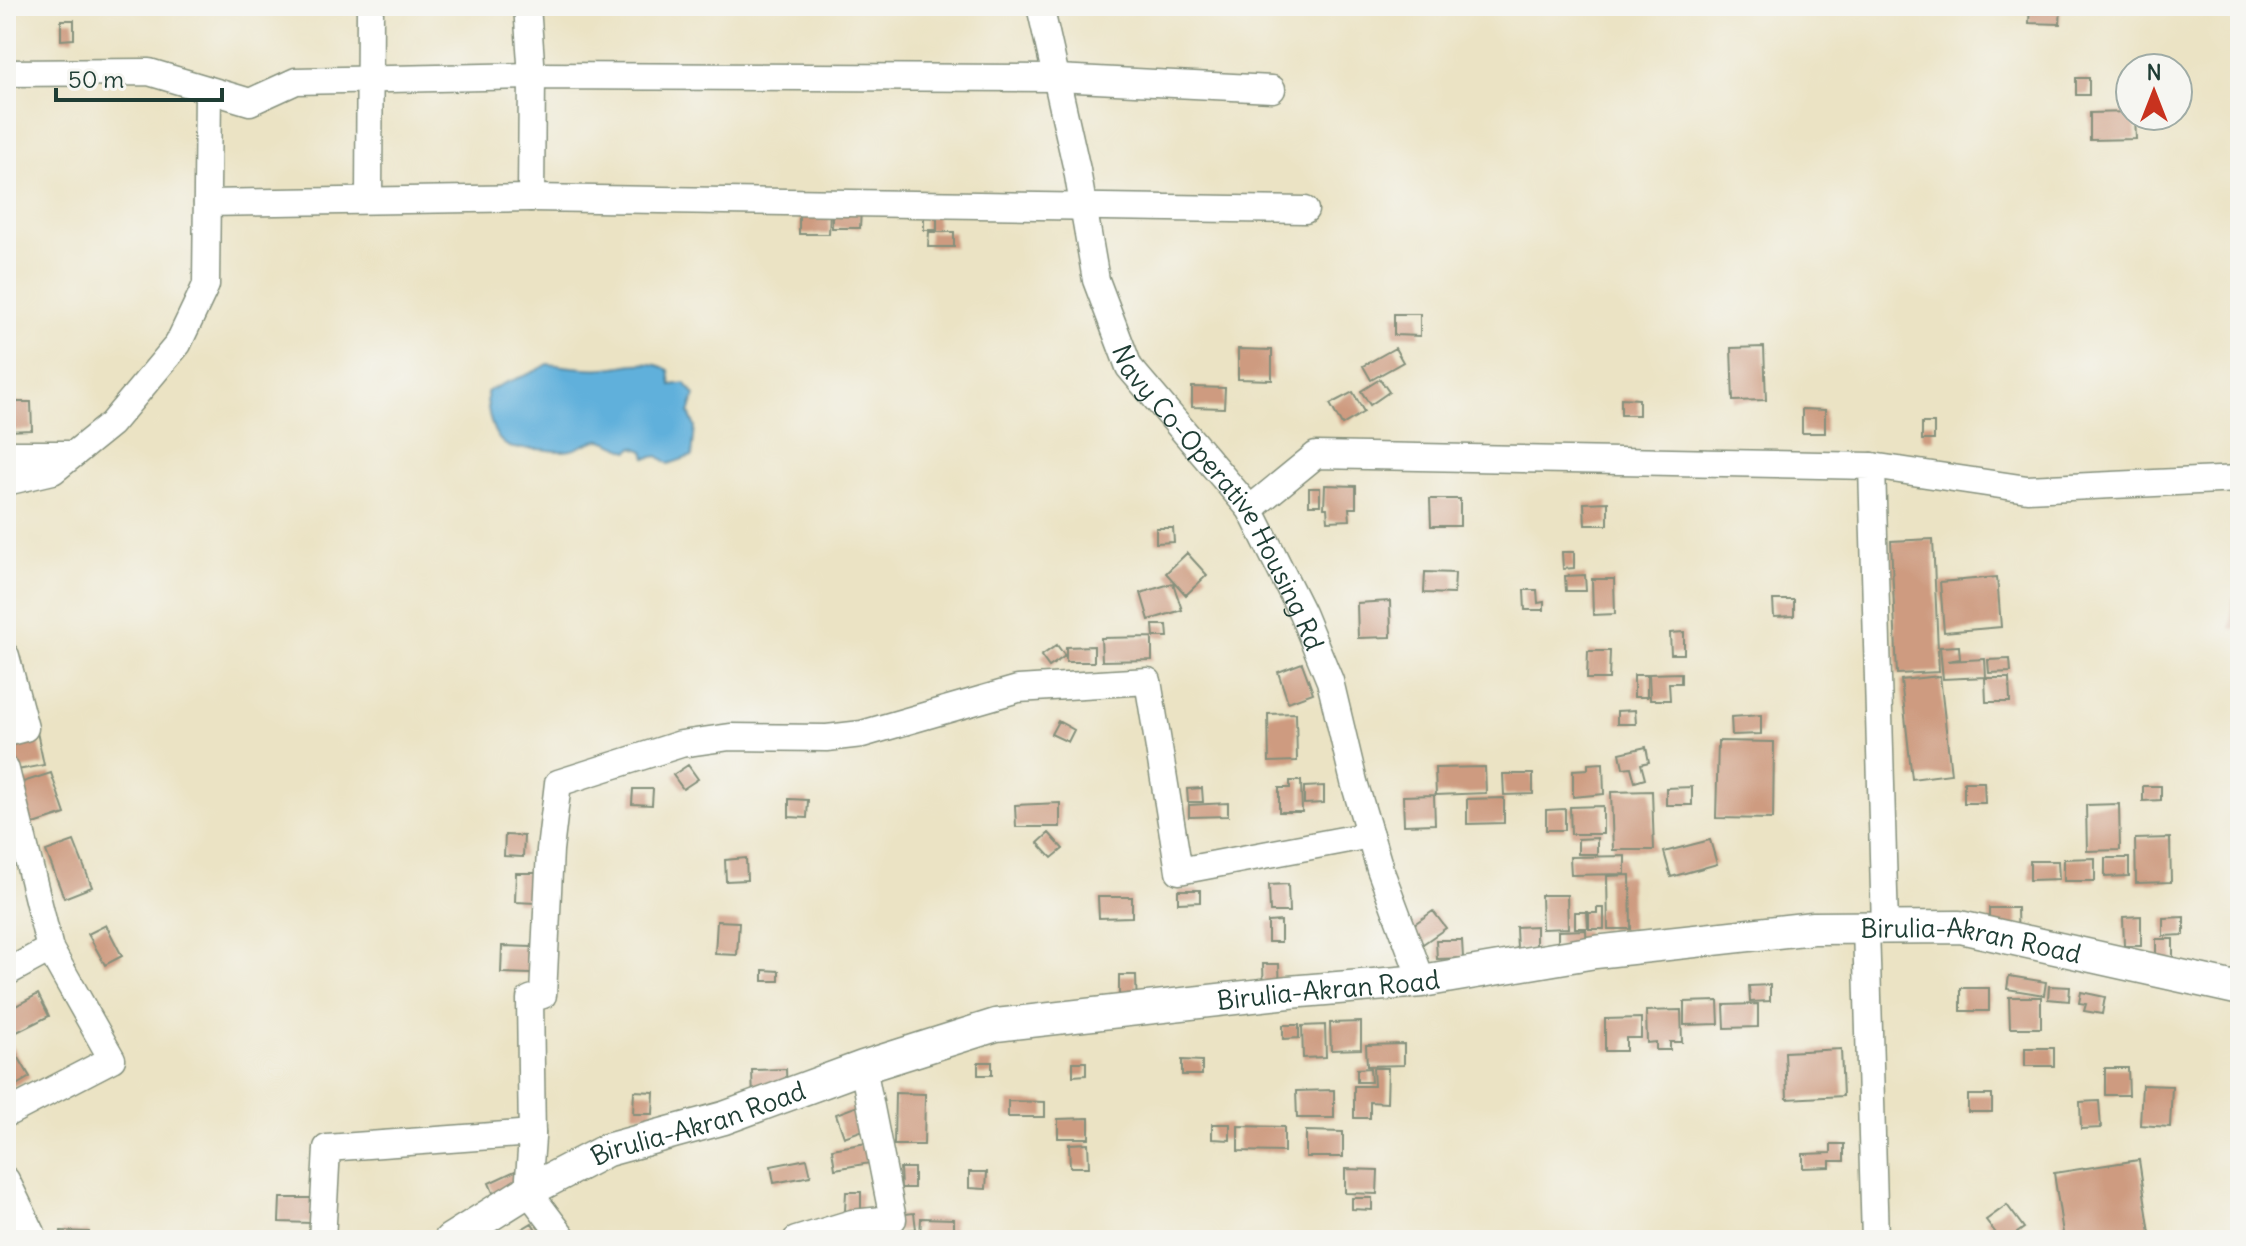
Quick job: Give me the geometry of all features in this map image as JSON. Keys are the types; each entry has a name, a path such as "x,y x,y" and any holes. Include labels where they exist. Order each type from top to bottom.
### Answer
{"street":[{"path":"369,200 370,6"},
{"path":"527,6 532,76 531,198"},
{"name":"Navy Co-Operative Housing Rd","path":"1040,6 1084,208 1096,280 1129,367 1250,509 1302,613 1330,681 1370,835 1422,981"},
{"path":"6,73 149,72 250,102 296,81 532,76 1057,78 1272,89"},
{"path":"6,482 53,471 111,424 178,344 206,285 208,90"},
{"path":"207,203 531,198 1305,210"},
{"path":"6,454 74,454"},
{"path":"1250,509 1316,455 1872,466 2027,489 2240,479"},
{"path":"1872,466 1875,1240"},
{"path":"6,656 25,728 6,733"},
{"path":"565,1240 528,1191 532,1133 530,999 543,995 550,850 558,783 681,744 730,737 827,738 862,734 1018,689 1148,681 1179,871 1370,835"},
{"path":"6,770 50,949 112,1059 6,1114"},
{"name":"Birulia-Akran Road","path":"450,1240 528,1191 607,1150 724,1118 863,1067 996,1025 1289,992 1422,981 1595,952 1813,928 1960,927 2240,989"},
{"path":"6,973 50,949"},
{"path":"796,1240 852,1223 892,1230 893,1219 863,1067"},
{"path":"322,1240 327,1148 532,1133"},
{"path":"6,1180 32,1233 18,1240"}],"water":[{"path":"548,364 599,368 653,364 669,370 671,385 685,383 695,395 689,413 695,427 692,456 669,464 658,456 646,458 644,451 634,447 629,451 600,440 562,451 510,447 494,431 487,392"}],"building":[{"path":"2030,6 2061,6 2060,24 2029,23"},
{"path":"61,20 74,20 74,39 61,40"},
{"path":"2076,78 2089,78 2089,95 2076,95"},
{"path":"2114,112 2114,132 2136,132 2136,139 2090,140 2090,113"},
{"path":"832,209 861,209 860,228 832,228"},
{"path":"799,212 830,212 829,234 799,234"},
{"path":"924,212 937,212 937,230 924,230"},
{"path":"929,232 954,232 954,247 928,247"},
{"path":"1394,314 1420,314 1420,336 1394,335"},
{"path":"1764,347 1766,400 1733,401 1731,348"},
{"path":"1395,348 1403,362 1371,380 1363,366"},
{"path":"1238,349 1272,350 1272,380 1238,379"},
{"path":"1380,379 1389,392 1370,405 1361,391"},
{"path":"1192,387 1225,388 1224,408 1192,407"},
{"path":"1353,392 1364,412 1342,425 1330,404"},
{"path":"1621,398 1639,399 1639,415 1621,415"},
{"path":"6,402 31,402 32,430 6,431"},
{"path":"1802,409 1825,410 1825,433 1802,433"},
{"path":"1922,423 1934,423 1934,440 1922,440"},
{"path":"1325,485 1356,486 1356,508 1349,508 1350,520 1328,521 1327,508 1324,508"},
{"path":"1309,488 1320,488 1320,505 1309,505"},
{"path":"1430,499 1460,499 1460,526 1431,526"},
{"path":"1608,502 1608,525 1585,525 1584,503"},
{"path":"1156,528 1173,528 1174,542 1156,543"},
{"path":"1933,539 1939,672 1897,674 1891,541"},
{"path":"1562,552 1574,552 1574,568 1563,569"},
{"path":"1187,553 1207,575 1186,595 1166,573"},
{"path":"1425,572 1455,573 1454,594 1424,593"},
{"path":"1585,575 1586,591 1566,591 1565,576"},
{"path":"1997,577 2001,627 1944,632 1940,582"},
{"path":"1592,579 1614,579 1615,614 1593,615"},
{"path":"1173,583 1182,610 1149,620 1141,593"},
{"path":"1524,590 1537,590 1538,603 1544,602 1544,610 1525,610"},
{"path":"2233,597 2240,597 2240,630 2230,629"},
{"path":"1773,600 1794,600 1794,616 1774,617"},
{"path":"1390,601 1391,637 1358,638 1357,603"},
{"path":"1153,625 1167,625 1168,637 1154,637"},
{"path":"1684,632 1684,654 1671,654 1670,633"},
{"path":"1152,637 1152,660 1102,661 1101,638"},
{"path":"1057,645 1065,656 1049,667 1041,656"},
{"path":"1094,646 1094,662 1066,662 1066,647"},
{"path":"1959,646 1960,659 1947,661 1985,659 1986,677 1943,679 1940,647"},
{"path":"1588,651 1610,651 1609,679 1587,679"},
{"path":"2010,659 2011,672 1989,673 1988,660"},
{"path":"1302,663 1313,693 1288,702 1278,672"},
{"path":"1681,673 1681,683 1669,683 1670,700 1650,700 1649,674"},
{"path":"1634,675 1647,675 1647,697 1634,697"},
{"path":"1940,676 1951,774 1912,779 1901,680"},
{"path":"1985,678 2009,678 2010,702 1986,702"},
{"path":"1635,710 1636,724 1617,724 1617,711"},
{"path":"1296,713 1297,761 1269,762 1268,714"},
{"path":"1761,715 1761,734 1732,735 1731,717"},
{"path":"1058,721 1074,730 1068,742 1051,734"},
{"path":"37,732 44,765 12,771 6,745"},
{"path":"1718,741 1774,742 1773,819 1716,818"},
{"path":"1646,747 1649,762 1641,764 1645,779 1635,782 1631,767 1623,768 1620,753"},
{"path":"1603,763 1604,794 1573,797 1573,770 1588,769 1588,764"},
{"path":"688,765 698,779 683,789 673,775"},
{"path":"1485,767 1486,793 1436,795 1435,768"},
{"path":"51,773 65,814 31,825 17,784"},
{"path":"1503,774 1533,774 1533,794 1504,795"},
{"path":"1290,781 1301,781 1302,812 1279,812 1279,788 1290,788"},
{"path":"1964,782 1984,782 1985,803 1964,803"},
{"path":"1324,786 1324,803 1304,804 1304,787"},
{"path":"2143,786 2161,786 2161,800 2143,801"},
{"path":"1692,787 1692,805 1666,805 1666,788"},
{"path":"1202,788 1203,802 1188,802 1187,789"},
{"path":"633,789 653,789 652,805 632,804"},
{"path":"1652,791 1654,850 1613,850 1611,792"},
{"path":"1434,795 1435,824 1404,825 1403,796"},
{"path":"1504,798 1504,823 1467,824 1467,799"},
{"path":"789,799 808,800 807,818 789,817"},
{"path":"1060,803 1060,827 1016,827 1015,805"},
{"path":"1228,803 1228,816 1189,817 1189,805"},
{"path":"2119,804 2120,850 2087,851 2086,805"},
{"path":"1603,806 1603,834 1571,834 1570,807"},
{"path":"1565,809 1565,830 1546,830 1546,810"},
{"path":"1049,833 1063,849 1052,858 1038,843"},
{"path":"505,835 524,836 523,857 504,856"},
{"path":"1597,838 1597,854 1578,854 1578,839"},
{"path":"2170,838 2171,882 2136,883 2135,839"},
{"path":"1710,840 1717,864 1671,877 1664,852"},
{"path":"74,841 92,887 64,898 46,851"},
{"path":"1625,856 1625,874 1571,875 1570,857"},
{"path":"746,858 747,880 726,881 725,860"},
{"path":"2095,858 2095,881 2064,881 2064,859"},
{"path":"2105,858 2129,858 2129,876 2105,877"},
{"path":"2030,861 2058,861 2059,879 2030,880"},
{"path":"516,873 537,873 536,903 515,902"},
{"path":"1630,875 1631,929 1608,929 1607,876"},
{"path":"1288,884 1289,912 1270,912 1269,885"},
{"path":"1178,890 1200,890 1200,902 1178,903"},
{"path":"1541,895 1567,895 1568,928 1542,929"},
{"path":"1098,897 1132,897 1132,917 1099,918"},
{"path":"1597,908 1604,908 1604,929 1589,929 1589,913 1597,913"},
{"path":"1989,908 2017,908 2018,947 1989,922"},
{"path":"1433,911 1446,928 1423,944 1410,927"},
{"path":"1575,912 1587,912 1588,928 1575,928"},
{"path":"2141,916 2141,946 2124,946 2123,917"},
{"path":"2184,917 2184,935 2163,936 2163,918"},
{"path":"717,921 739,922 737,955 715,954"},
{"path":"1281,921 1281,942 1268,942 1268,922"},
{"path":"106,925 122,956 105,965 88,934"},
{"path":"1536,926 1536,948 1517,949 1516,927"},
{"path":"1586,930 1587,952 1558,945 1558,931"},
{"path":"2156,939 2173,939 2173,961 2156,961"},
{"path":"1436,940 1462,940 1463,958 1437,959"},
{"path":"502,946 532,947 531,974 501,973"},
{"path":"1263,964 1279,964 1280,994 1264,994"},
{"path":"763,970 779,971 779,981 763,981"},
{"path":"1119,975 1136,975 1137,1013 1119,1013"},
{"path":"2009,976 2046,982 2044,995 2007,989"},
{"path":"1770,985 1770,1001 1750,1002 1749,986"},
{"path":"2049,986 2070,987 2069,1001 2048,999"},
{"path":"1961,988 1989,988 1989,1011 1961,1011"},
{"path":"2081,992 2105,997 2102,1014 2084,1011 2086,1004 2079,1003"},
{"path":"38,994 49,1016 9,1036 6,1011"},
{"path":"2009,997 2041,997 2041,1028 2010,1028"},
{"path":"1718,1001 1719,1024 1684,1025 1684,1002"},
{"path":"1758,1004 1758,1027 1725,1028 1724,1005"},
{"path":"1681,1010 1682,1042 1670,1042 1670,1050 1656,1050 1656,1042 1647,1043 1646,1011"},
{"path":"1641,1018 1641,1038 1626,1038 1626,1051 1605,1051 1605,1019"},
{"path":"1361,1022 1361,1049 1331,1050 1330,1023"},
{"path":"1283,1025 1299,1025 1299,1038 1283,1039"},
{"path":"1325,1025 1326,1057 1303,1058 1302,1026"},
{"path":"6,1036 30,1077 6,1091"},
{"path":"1404,1044 1404,1065 1367,1066 1366,1045"},
{"path":"2025,1048 2054,1048 2054,1066 2025,1066"},
{"path":"1841,1049 1843,1096 1787,1099 1785,1052"},
{"path":"1182,1060 1202,1061 1202,1075 1182,1075"},
{"path":"978,1062 992,1062 992,1075 978,1075"},
{"path":"1073,1062 1086,1062 1086,1075 1073,1076"},
{"path":"1370,1068 1371,1082 1357,1082 1357,1069"},
{"path":"1373,1068 1388,1068 1387,1103 1370,1102 1370,1118 1354,1118 1354,1086 1374,1086"},
{"path":"2105,1068 2128,1068 2129,1095 2105,1095"},
{"path":"786,1069 787,1099 753,1100 752,1070"},
{"path":"2142,1085 2172,1086 2170,1127 2140,1125"},
{"path":"1334,1090 1334,1118 1297,1118 1296,1091"},
{"path":"634,1091 654,1092 653,1114 633,1114"},
{"path":"895,1093 925,1094 924,1145 894,1145"},
{"path":"1968,1095 1992,1095 1992,1112 1968,1112"},
{"path":"874,1100 883,1123 844,1137 836,1114"},
{"path":"1008,1101 1045,1102 1045,1117 1008,1117"},
{"path":"2099,1101 2101,1128 2081,1129 2080,1102"},
{"path":"1089,1118 1089,1138 1058,1138 1058,1119"},
{"path":"1212,1124 1230,1124 1230,1140 1212,1139"},
{"path":"1238,1126 1284,1127 1284,1152 1238,1151"},
{"path":"1306,1131 1343,1132 1343,1157 1306,1157"},
{"path":"867,1143 870,1163 835,1169 832,1149"},
{"path":"1088,1143 1089,1167 1070,1167 1069,1144"},
{"path":"1831,1144 1844,1144 1844,1161 1830,1161 1830,1167 1803,1168 1803,1154 1831,1153"},
{"path":"807,1159 811,1176 774,1183 771,1166"},
{"path":"2139,1160 2151,1240 2064,1240 2054,1173"},
{"path":"526,1166 507,1208 494,1195 489,1183"},
{"path":"900,1168 914,1168 914,1188 901,1188"},
{"path":"1345,1169 1378,1170 1377,1194 1345,1193"},
{"path":"969,1172 987,1172 986,1189 969,1188"},
{"path":"846,1192 861,1192 861,1212 845,1211"},
{"path":"280,1198 312,1198 311,1223 279,1222"},
{"path":"1352,1198 1372,1198 1372,1210 1352,1209"},
{"path":"2007,1205 2024,1228 2007,1240 2001,1240 1986,1220"},
{"path":"914,1213 916,1229 897,1231 896,1215"},
{"path":"921,1218 954,1219 954,1237 920,1236"},
{"path":"532,1223 542,1240 514,1240 512,1235"},
{"path":"887,1226 888,1240 855,1240 854,1228"},
{"path":"61,1231 89,1232 89,1240 61,1240"}]}
